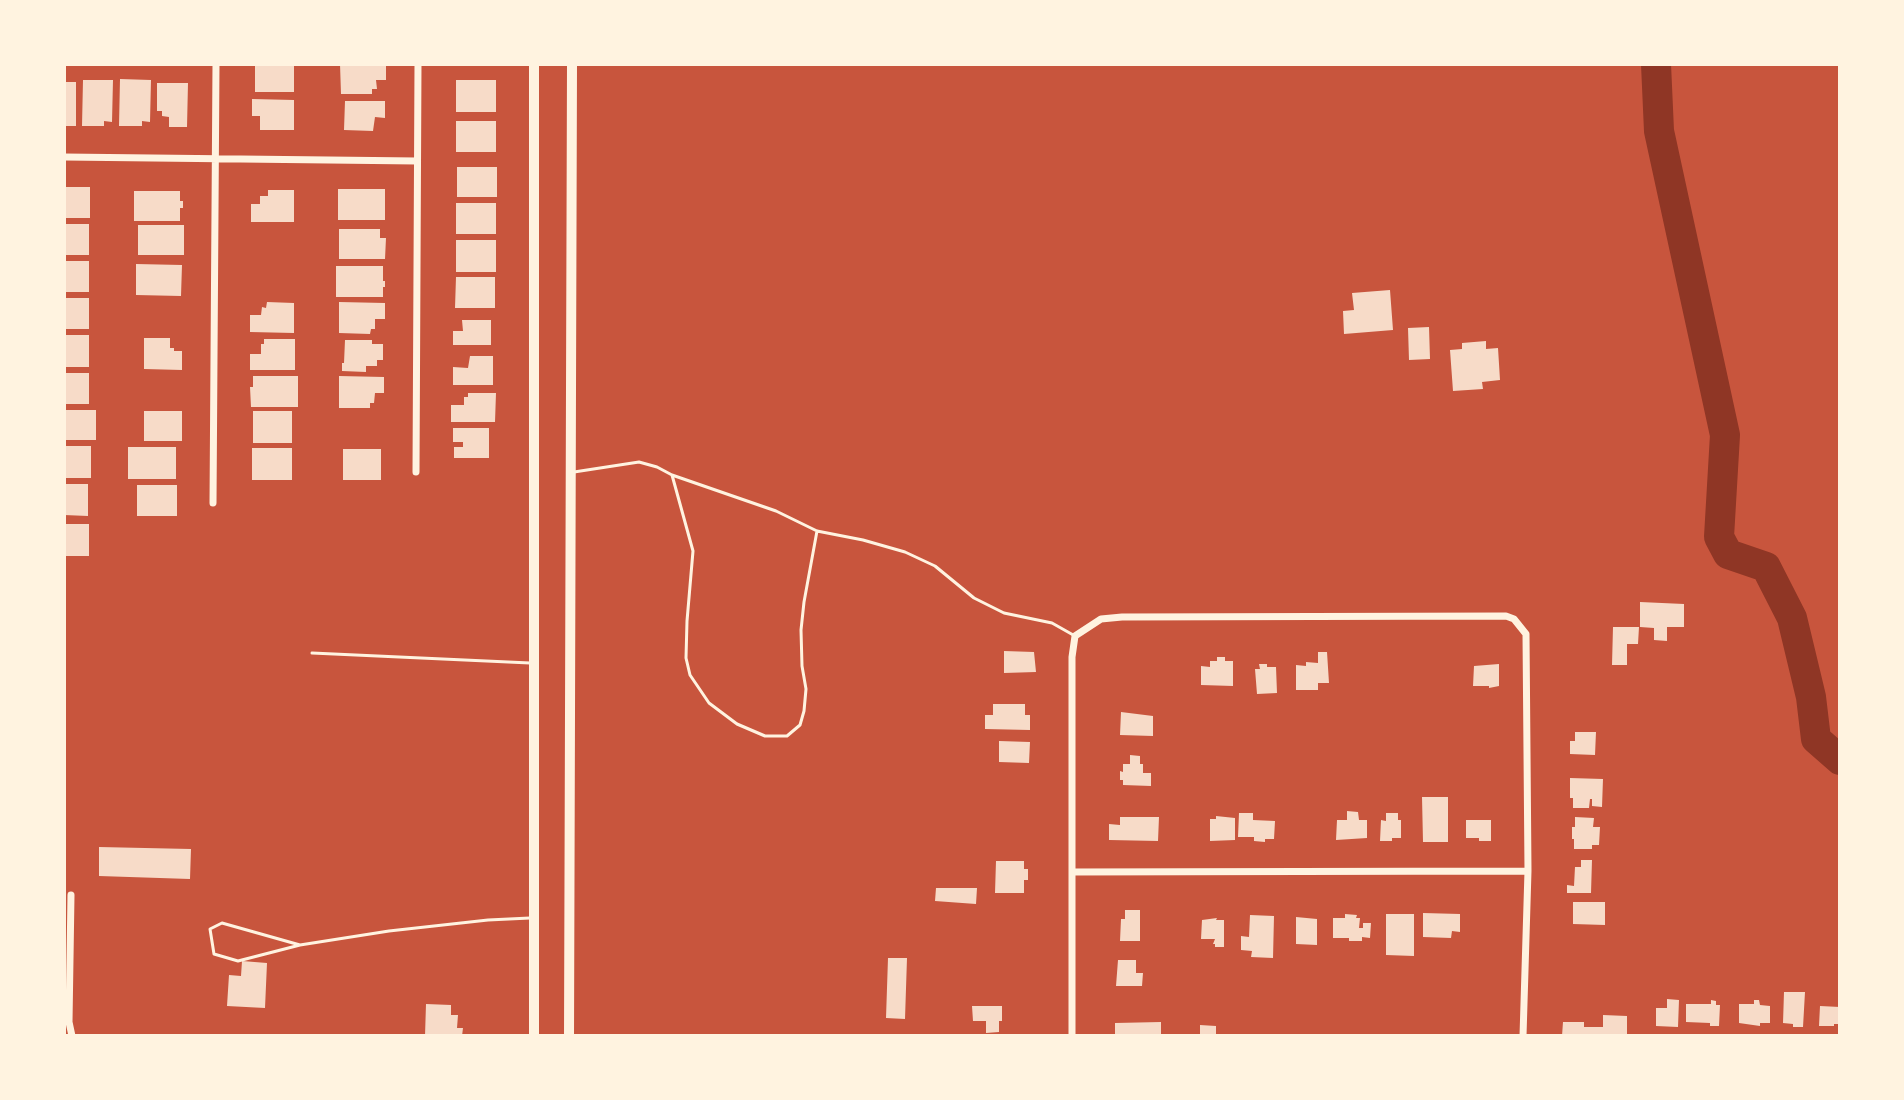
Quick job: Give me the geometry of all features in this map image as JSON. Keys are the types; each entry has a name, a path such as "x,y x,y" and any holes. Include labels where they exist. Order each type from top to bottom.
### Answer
{"main road":[{"path":"534,64 534,1036"},
{"path":"569,1036 572,64"}],"street":[{"path":"213,503 216,64"},
{"path":"416,472 418,64"},
{"path":"64,157 417,161"},
{"path":"1072,1036 1072,657 1075,636 1101,619 1122,617 1506,616 1514,619 1526,634 1528,871 1523,1036"},
{"path":"1072,872 1528,871"},
{"path":"71,895 69,1022 72,1036"}],"lane":[{"path":"570,472 639,462 657,467 776,511 817,531 905,552 935,566 974,598 1004,613 1052,623 1075,636"},
{"path":"672,475 693,551 686,658 690,675 709,703 737,724 765,736 787,736 800,725 804,711 806,689 801,630 817,531"},
{"path":"312,653 534,663"},
{"path":"300,945 222,923 210,929 214,954 238,961 300,945 389,931 534,918"}],"building":[{"path":"255,64 294,64 294,92 255,92"},
{"path":"340,64 386,64 386,80 376,80 377,89 372,89 372,94 341,94"},
{"path":"120,79 151,80 150,122 142,121 142,126 119,126"},
{"path":"83,80 113,80 112,122 104,121 104,126 82,126"},
{"path":"456,80 496,80 496,112 456,112"},
{"path":"64,82 76,82 76,126 64,126"},
{"path":"157,83 188,83 187,127 169,127 169,117 157,111"},
{"path":"252,99 294,100 294,130 260,130 260,116 252,116"},
{"path":"345,101 385,101 385,118 375,117 373,131 344,130"},
{"path":"456,121 496,121 496,152 456,152"},
{"path":"457,167 497,167 497,197 457,197"},
{"path":"64,187 90,187 90,218 64,218"},
{"path":"338,189 385,189 385,220 338,220"},
{"path":"268,190 294,190 294,222 251,222 251,204 260,204 260,196 268,196"},
{"path":"134,191 180,191 183,208 180,208 180,221 134,221"},
{"path":"456,203 496,203 496,234 456,234"},
{"path":"64,224 89,224 89,255 64,255"},
{"path":"138,225 184,225 184,255 138,255"},
{"path":"339,229 380,229 380,238 386,238 385,259 339,259"},
{"path":"456,240 496,240 496,272 456,272"},
{"path":"64,261 89,261 89,292 64,292"},
{"path":"136,264 182,265 181,296 136,295"},
{"path":"336,266 383,266 383,297 336,297"},
{"path":"456,277 495,277 495,308 455,308"},
{"path":"1390,290 1393,330 1344,334 1343,311 1354,310 1352,293"},
{"path":"64,298 89,298 89,329 64,329"},
{"path":"267,302 294,303 294,333 250,332 250,315 261,315 262,307 266,308"},
{"path":"339,302 385,303 385,319 375,319 375,329 371,329 370,334 339,333"},
{"path":"462,320 491,320 491,345 453,345 453,331 463,331"},
{"path":"1429,327 1430,359 1409,360 1408,328"},
{"path":"64,335 89,335 89,367 64,367"},
{"path":"144,338 170,338 170,348 182,351 182,370 144,369"},
{"path":"264,339 295,339 295,370 250,370 250,354 261,354"},
{"path":"345,340 372,340 372,344 383,344 383,360 377,360 377,366 366,366 366,372 342,371"},
{"path":"1486,341 1486,349 1498,348 1500,380 1482,382 1483,389 1453,391 1450,350 1462,349 1462,343"},
{"path":"470,356 493,356 493,385 453,385 453,367 468,368"},
{"path":"64,373 89,373 89,404 64,404"},
{"path":"253,376 298,376 298,407 251,407"},
{"path":"339,376 384,377 384,393 375,393 370,408 339,408"},
{"path":"468,393 496,393 495,422 451,422 451,405 464,405 464,397 468,397"},
{"path":"64,410 96,410 96,440 64,440"},
{"path":"144,411 182,411 182,441 144,441"},
{"path":"253,411 292,411 292,443 253,443"},
{"path":"453,428 489,428 489,458 454,458 454,447 463,447 463,442 453,442"},
{"path":"64,446 91,446 91,478 64,478"},
{"path":"128,447 176,447 176,479 128,479"},
{"path":"252,448 292,448 292,480 252,480"},
{"path":"343,449 381,449 381,480 343,480"},
{"path":"64,484 88,484 88,516 64,515"},
{"path":"137,485 177,485 177,516 137,516"},
{"path":"64,524 89,524 89,556 64,556"},
{"path":"1640,602 1684,604 1684,627 1667,627 1667,641 1654,640 1654,628 1640,627"},
{"path":"1613,627 1639,627 1638,644 1627,644 1627,665 1612,665"},
{"path":"1004,651 1034,652 1036,672 1004,673"},
{"path":"1318,652 1327,652 1329,683 1318,683 1318,690 1296,690 1296,665 1318,663"},
{"path":"1217,657 1233,661 1233,686 1201,685 1201,666 1210,667 1210,661 1217,661"},
{"path":"1259,664 1276,667 1277,693 1257,694 1255,669 1260,669"},
{"path":"1499,664 1499,686 1473,686 1474,666"},
{"path":"993,704 1025,704 1025,715 1030,715 1030,730 985,729 985,715 993,715"},
{"path":"1121,712 1153,716 1153,736 1120,735"},
{"path":"1575,732 1596,732 1595,755 1570,754 1570,741 1575,741"},
{"path":"999,741 1030,742 1029,763 999,762"},
{"path":"1130,755 1140,756 1143,773 1151,773 1151,786 1123,785 1120,771 1123,772 1123,764 1130,764"},
{"path":"1570,778 1603,779 1602,807 1592,806 1590,799 1589,808 1573,808"},
{"path":"1422,797 1448,797 1448,842 1423,842"},
{"path":"1347,811 1358,812 1359,820 1367,820 1367,838 1336,840 1337,820 1347,820"},
{"path":"1239,813 1253,813 1253,820 1275,821 1274,839 1265,839 1265,842 1254,841 1254,837 1238,837"},
{"path":"1386,813 1398,813 1401,838 1380,841 1381,820 1386,821"},
{"path":"1216,816 1235,818 1235,840 1210,841 1210,819 1216,819"},
{"path":"1120,817 1159,817 1158,841 1109,840 1109,824 1120,825"},
{"path":"1575,817 1594,818 1593,827 1600,827 1599,845 1592,845 1592,849 1574,849 1572,827 1575,827"},
{"path":"1466,820 1491,820 1491,841 1466,838"},
{"path":"99,847 191,849 190,879 99,876"},
{"path":"1581,860 1592,860 1591,893 1567,893 1567,885 1574,886 1575,867 1581,867"},
{"path":"996,861 1024,861 1028,880 1024,880 1024,893 995,893"},
{"path":"936,888 977,888 976,904 935,901"},
{"path":"1573,902 1605,902 1605,925 1573,924"},
{"path":"1125,910 1140,910 1140,941 1120,941 1121,919 1125,919"},
{"path":"1423,913 1460,914 1460,932 1452,931 1451,938 1423,937"},
{"path":"1345,914 1360,918 1359,928 1363,928 1363,923 1371,923 1370,938 1349,941 1349,938 1333,938 1333,918 1345,918"},
{"path":"1386,914 1414,914 1414,956 1386,955"},
{"path":"1250,915 1274,916 1273,958 1251,957 1252,951 1241,950 1241,936 1249,937"},
{"path":"1296,917 1317,919 1317,945 1296,944"},
{"path":"1202,920 1224,920 1224,947 1215,947 1215,939 1201,939"},
{"path":"888,958 907,958 905,1019 886,1018"},
{"path":"1118,960 1136,960 1136,973 1143,973 1142,986 1116,986"},
{"path":"242,961 267,963 265,1008 227,1006 229,975 241,976"},
{"path":"1784,992 1805,992 1803,1027 1783,1023"},
{"path":"1667,999 1679,1000 1678,1027 1656,1026 1656,1008 1667,1008"},
{"path":"1711,1000 1720,1005 1719,1026 1686,1022 1686,1004 1711,1004"},
{"path":"1754,1000 1759,1000 1760,1005 1770,1006 1770,1023 1760,1023 1760,1026 1739,1023 1739,1004 1754,1004"},
{"path":"426,1004 451,1005 451,1015 458,1015 457,1028 463,1028 462,1036 425,1036"},
{"path":"972,1006 1002,1006 999,1032 986,1033 986,1021 973,1021"},
{"path":"1820,1006 1840,1007 1840,1024 1819,1026"},
{"path":"1603,1015 1627,1016 1627,1036 1562,1036 1563,1022 1584,1022 1584,1027 1603,1027"},
{"path":"1161,1022 1161,1036 1115,1036 1115,1023"},
{"path":"1200,1025 1216,1026 1216,1036 1200,1036"}],"waterway":[{"path":"1656,64 1659,131 1725,435 1719,537 1728,554 1766,567 1792,618 1811,697 1816,739 1840,760"}]}
